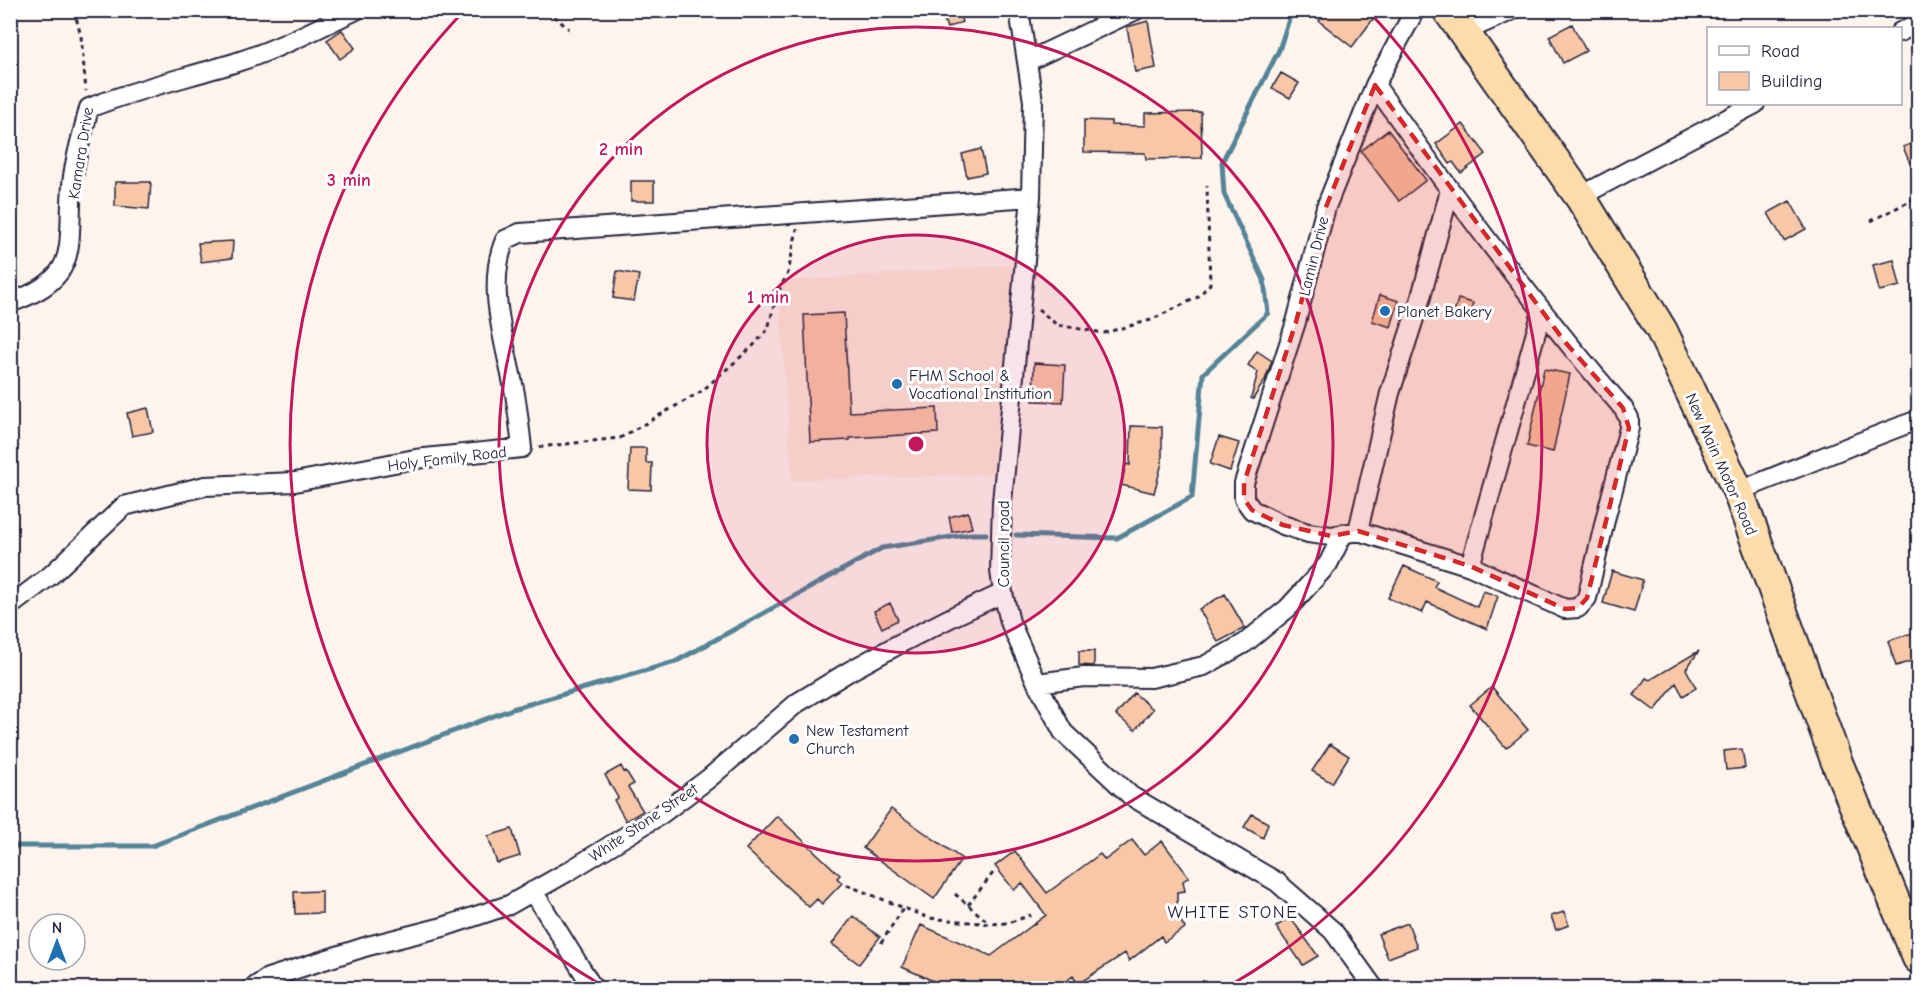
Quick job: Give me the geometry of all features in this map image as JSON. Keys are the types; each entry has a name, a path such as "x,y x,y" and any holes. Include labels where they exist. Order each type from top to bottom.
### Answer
{"highway":[{"name":"New Main Motor Road","path":"1448,10 1581,198 1662,331 1738,491 1836,760 1918,958"},
{"name":"New Main Motor Road","path":"1473,18 1594,189 1677,322 1754,484 1852,752 1918,914"}],"street":[{"path":"89,108 120,96 235,63 285,44 356,10"},
{"name":"Council road","path":"1019,10 1033,101 1031,197 1002,502 1000,571 1002,593 1010,622 1062,732 1131,796 1277,882 1333,931 1374,988"},
{"path":"1028,61 1136,10"},
{"name":"Lamin Drive","path":"1351,532 1331,536 1308,533 1283,525 1252,510 1244,499 1244,483 1296,322 1326,207 1375,85 1415,10"},
{"path":"1473,18 1513,10"},
{"path":"1902,31 1918,23"},
{"path":"1351,532 1470,566 1565,609 1578,608 1587,598 1629,428 1629,418 1623,408 1565,342 1450,190 1375,85"},
{"path":"1594,189 1753,105"},
{"name":"Kamara Drive","path":"10,303 47,286 62,271 68,256 72,184 89,108"},
{"path":"1037,683 1084,677 1151,678 1203,666 1245,642 1288,608 1328,564 1351,532 1390,393 1421,297 1450,190"},
{"path":"522,448 516,398 500,317 497,283 499,254 505,240 519,233 1031,197"},
{"path":"1470,566 1542,311"},
{"path":"1754,484 1918,420"},
{"name":"Holy Family Road","path":"10,606 51,575 124,506 205,486 295,482 415,459 522,448"},
{"name":"White Stone Street","path":"253,988 268,978 509,905 569,872 660,815 708,779 797,703 866,662 1002,593"},
{"path":"533,891 593,988"}],"path":[{"name":"Kamara Drive","path":"74,10 81,36 84,82 89,108"},
{"path":"547,10 569,29"},
{"path":"1023,296 1057,325 1104,333 1151,320 1198,297 1210,284 1207,185"},
{"path":"1871,221 1918,197"},
{"name":"Holy Family Road","path":"522,448 620,438 702,391 753,346 768,328 777,294 788,273 800,213"},
{"path":"968,906 993,873"},
{"path":"848,885 929,918 990,924 1008,923 1031,915"},
{"path":"955,894 990,924"},
{"path":"881,943 904,908"},
{"path":"1116,983 1120,988"}],"highlighted area":[{"path":"1375,85 1565,342 1623,408 1629,428 1587,598 1578,608 1565,609 1470,566 1358,531 1331,536 1283,525 1252,510 1244,499 1244,483 1296,322 1326,207"}],"shaded area":[{"name":"FHM School & Vocational Institution","path":"1019,264 999,474 792,480 778,282"}],"building":[{"path":"941,10 958,10 962,22 947,28"},
{"path":"1327,10 1380,10 1352,47 1319,21"},
{"path":"1148,21 1156,68 1135,72 1127,27"},
{"path":"1572,24 1586,51 1563,63 1549,36"},
{"path":"342,30 355,48 340,59 327,40"},
{"path":"1281,73 1299,83 1290,98 1272,88"},
{"path":"1201,112 1202,158 1146,159 1145,153 1084,152 1084,120 1111,121 1111,125 1145,126 1145,113"},
{"path":"1463,124 1486,154 1461,173 1453,162 1450,164 1436,144"},
{"path":"1388,130 1426,180 1399,201 1361,151"},
{"path":"1918,141 1918,182 1903,147"},
{"path":"981,149 986,173 967,177 962,154"},
{"path":"631,181 654,181 654,201 631,201"},
{"path":"115,182 151,182 149,209 115,206"},
{"path":"1790,201 1806,229 1784,241 1768,213"},
{"path":"233,241 232,258 201,262 198,243"},
{"path":"1894,260 1900,286 1879,291 1873,265"},
{"path":"617,271 639,275 634,301 613,298"},
{"name":"Planet Bakery","path":"1380,295 1399,301 1391,327 1372,321"},
{"path":"1458,299 1473,303 1468,321 1453,317"},
{"path":"844,313 849,412 937,408 938,433 810,442 804,315"},
{"path":"1257,351 1272,361 1265,380 1253,399 1251,398 1258,372 1248,365"},
{"path":"1034,363 1065,365 1063,402 1033,401"},
{"path":"1544,369 1570,374 1553,452 1527,446"},
{"path":"148,408 153,432 132,436 127,413"},
{"path":"1131,426 1162,427 1162,463 1154,493 1121,485 1126,464 1130,465"},
{"path":"1219,437 1239,443 1230,471 1210,464"},
{"path":"630,448 646,448 646,463 652,463 651,490 628,489"},
{"path":"968,512 972,528 952,532 949,517"},
{"path":"1404,566 1437,581 1434,587 1477,607 1483,591 1498,596 1487,629 1427,602 1422,613 1388,598"},
{"path":"1612,571 1643,580 1634,612 1603,603"},
{"path":"1225,594 1245,628 1218,642 1199,609"},
{"path":"890,603 898,620 882,628 874,611"},
{"path":"1918,631 1918,659 1896,666 1888,641"},
{"path":"1079,651 1094,651 1094,666 1079,665"},
{"path":"1699,651 1686,669 1696,688 1683,696 1676,683 1655,711 1634,695 1646,678 1650,680"},
{"path":"1492,687 1528,730 1506,748 1470,705"},
{"path":"1134,693 1153,709 1135,730 1116,715"},
{"path":"1330,744 1349,756 1332,783 1312,771"},
{"path":"1742,749 1745,768 1726,770 1724,751"},
{"path":"621,766 634,784 628,787 643,811 626,821 614,800 618,798 605,775"},
{"path":"891,809 962,859 934,899 863,848"},
{"path":"1252,814 1268,823 1263,838 1244,827"},
{"path":"777,816 840,875 837,878 842,883 822,904 817,899 809,907 746,849"},
{"path":"512,829 520,856 497,863 488,836"},
{"path":"1132,840 1144,855 1162,841 1189,877 1183,881 1185,891 1177,892 1177,915 1185,928 1164,942 1161,936 1129,961 1125,953 1078,984 1073,976 1056,988 949,988 902,967 921,925 991,956 1046,915 1022,883 1014,890 995,866 1015,851 1047,893 1100,854 1105,860"},
{"path":"322,891 322,913 295,914 294,892"},
{"path":"1564,912 1569,925 1556,930 1551,916"},
{"path":"853,916 880,937 859,964 832,944"},
{"path":"1290,917 1318,956 1303,965 1276,927"},
{"path":"1408,923 1417,947 1388,958 1378,934"}],"waterway":[{"path":"1016,535 1117,538 1192,497 1203,374 1268,313 1264,280 1224,194 1222,162 1279,50 1292,10"},
{"path":"10,846 152,846 512,709 675,662 882,548 971,534 986,534"}],"place":[{"name":"Planet Bakery","path":"1385,311"},
{"name":"FHM School & Vocational Institution","path":"897,384"},
{"name":"New Testament Church","path":"794,739"}],"district":[{"name":"WHITE STONE","path":"1233,912"}]}
